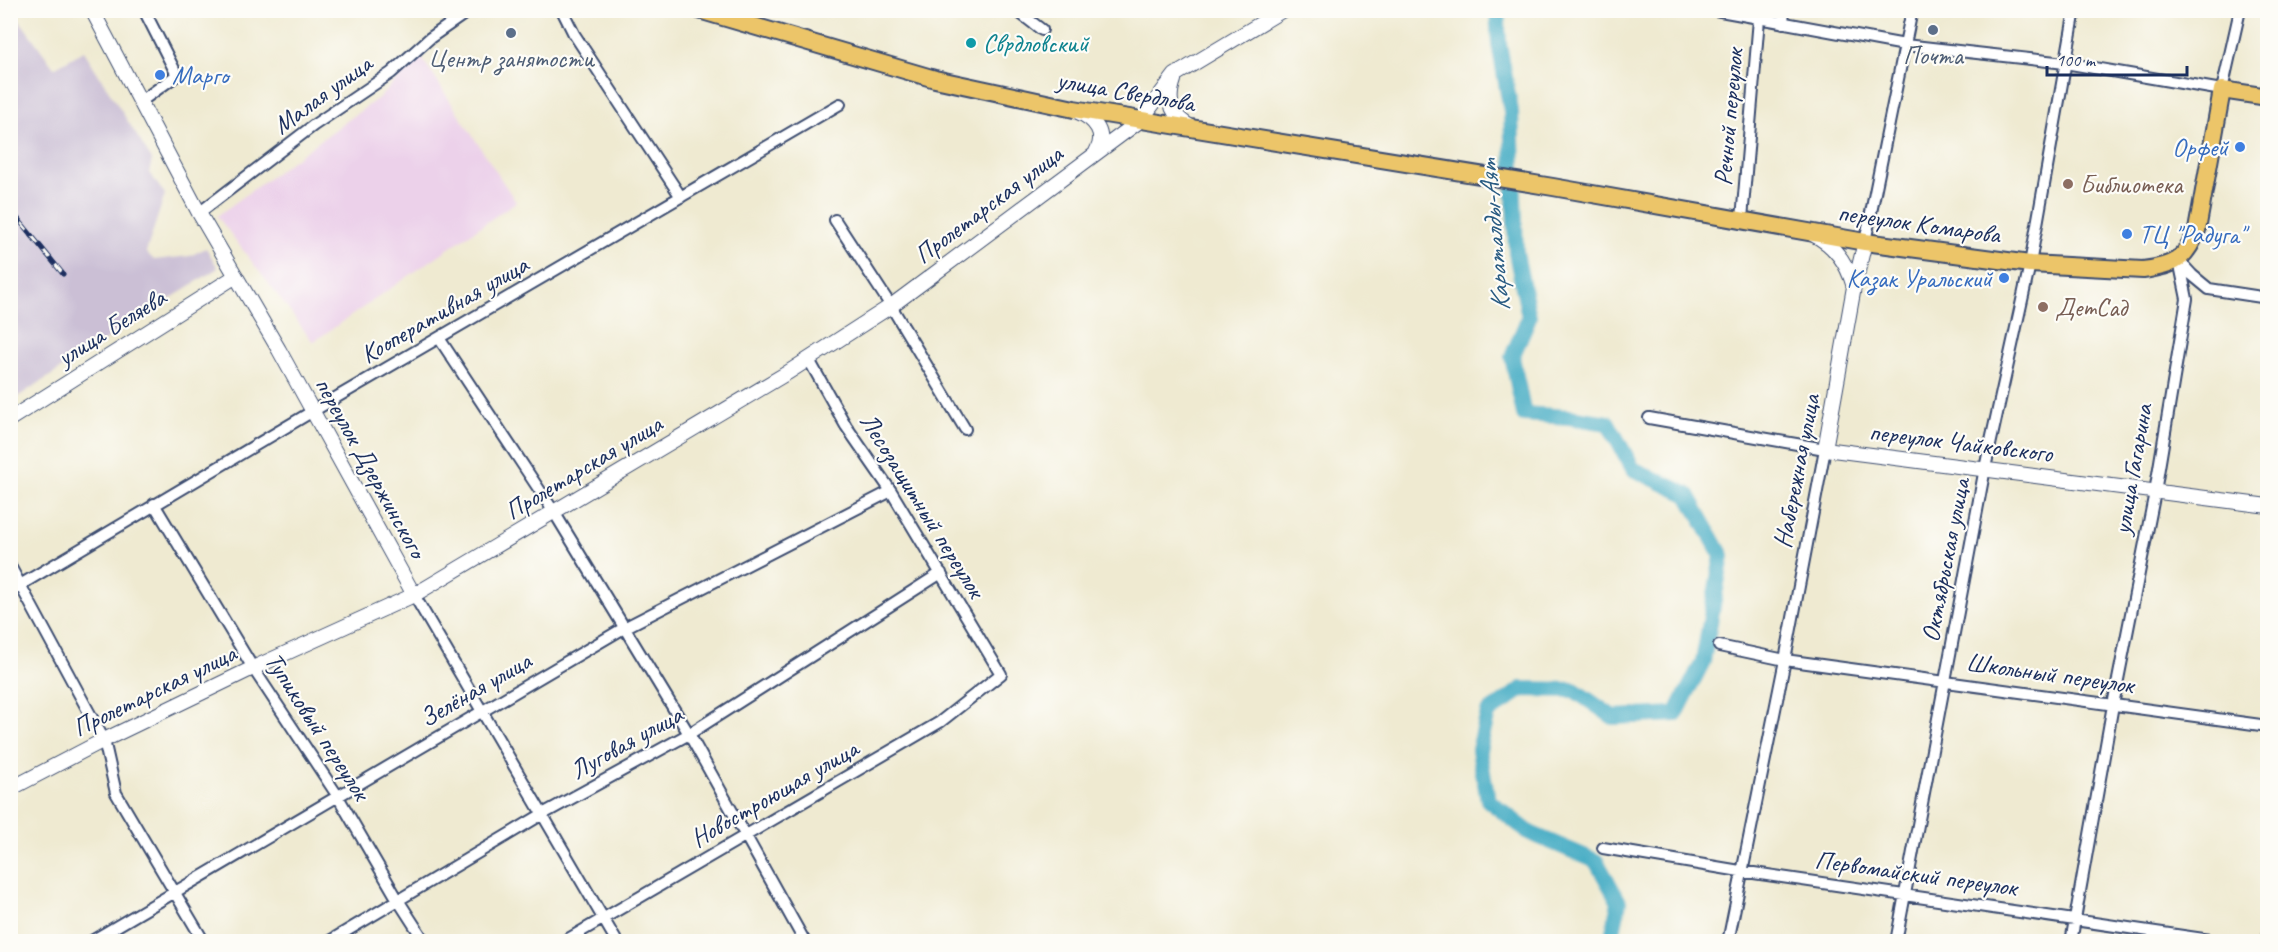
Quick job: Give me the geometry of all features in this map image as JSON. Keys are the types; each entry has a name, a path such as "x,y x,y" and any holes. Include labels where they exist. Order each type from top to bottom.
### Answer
{"main road":[{"name":"улица Свердлова","path":"699,10 935,79 1074,109 1553,187"},
{"path":"2179,260 2190,248 2197,230 2222,90 2268,97"},
{"name":"переулок Комарова","path":"1553,187 1865,242 2030,264 2143,270 2161,267 2179,260"}],"street":[{"name":"переулок Дзержинского","path":"93,10 199,213 313,411 414,595 617,942"},
{"path":"140,102 177,75 144,10"},
{"name":"Малая улица","path":"199,213 314,126 391,73 430,38 470,10"},
{"path":"562,10 574,34 681,197"},
{"path":"1016,10 1042,30"},
{"path":"1198,130 1175,115 1170,103 1175,75 1283,10"},
{"path":"1715,10 1905,45 2065,63 2222,90 2240,10"},
{"path":"1783,23 1784,10"},
{"name":"Набережная улица","path":"1728,942 1740,871 1785,660 1854,287 1912,10"},
{"name":"Октябрьская улица","path":"1896,942 1985,468 2030,264 2075,10"},
{"name":"Речной переулок","path":"1742,219 1759,19"},
{"name":"Пролетарская улица","path":"10,789 254,668 414,595 808,360 891,306 1141,120 1175,75"},
{"name":"Кооперативная улица","path":"10,591 154,504 840,104"},
{"path":"1074,109 1089,116 1097,126 1101,135 1101,145 1096,153"},
{"path":"835,220 891,306 965,429"},
{"path":"1810,233 1822,239 1839,254 1851,276 1854,287"},
{"path":"2179,260 2199,282 2209,289 2268,298"},
{"name":"улица Гагарина","path":"2071,942 2113,705 2155,492 2187,299 2179,260"},
{"name":"улица Беляева","path":"10,419 236,276"},
{"path":"440,338 554,512 689,734 805,942"},
{"name":"Лесозащитный переулок","path":"808,360 846,426 891,490 1001,674"},
{"name":"переулок Чайковского","path":"1649,418 1825,448 2268,506"},
{"name":"Зелёная улица","path":"90,942 624,628 891,490"},
{"name":"Тупиковый переулок","path":"154,504 254,668 338,795 398,900 425,942"},
{"path":"10,566 105,740 116,793 204,942"},
{"name":"Луговая улица","path":"328,942 541,815 689,734 941,573"},
{"name":"Школьный переулок","path":"1719,646 1785,660 2268,726"},
{"name":"Новостроющая улица","path":"563,942 940,722 1001,674"},
{"name":"Первомайский переулок","path":"1603,848 1740,871 2224,942"},
{"path":"2266,942 2268,933"}],"shaded area":[{"path":"10,11 13,11 54,68 84,51 152,160 149,173 165,194 146,252 154,260 190,256 206,248 218,268 11,401"},
{"path":"420,55 516,202 313,342 217,216 381,96"}],"waterway":[{"name":"Караталды-Аят","path":"1497,10 1499,44 1511,111 1516,253 1529,317 1512,357 1524,414 1569,417 1608,423 1633,469 1688,495 1722,556 1703,661 1676,714 1613,717 1574,690 1522,689 1488,713 1479,750 1488,800 1530,833 1596,861 1619,902 1611,942"}],"railway":[{"path":"10,209 63,274"}],"place":[{"name":"Почта","path":"1933,30"},
{"name":"Центр занятости","path":"511,33"},
{"name":"Сврдловский","path":"971,43"},
{"name":"Марго","path":"160,75"},
{"name":"Орфей","path":"2240,147"},
{"name":"Библиотека","path":"2068,184"},
{"name":"ТЦ \"Радуга\"","path":"2127,234"},
{"name":"Казак Уральский","path":"2004,278"},
{"name":"ДетСад","path":"2043,307"}]}
